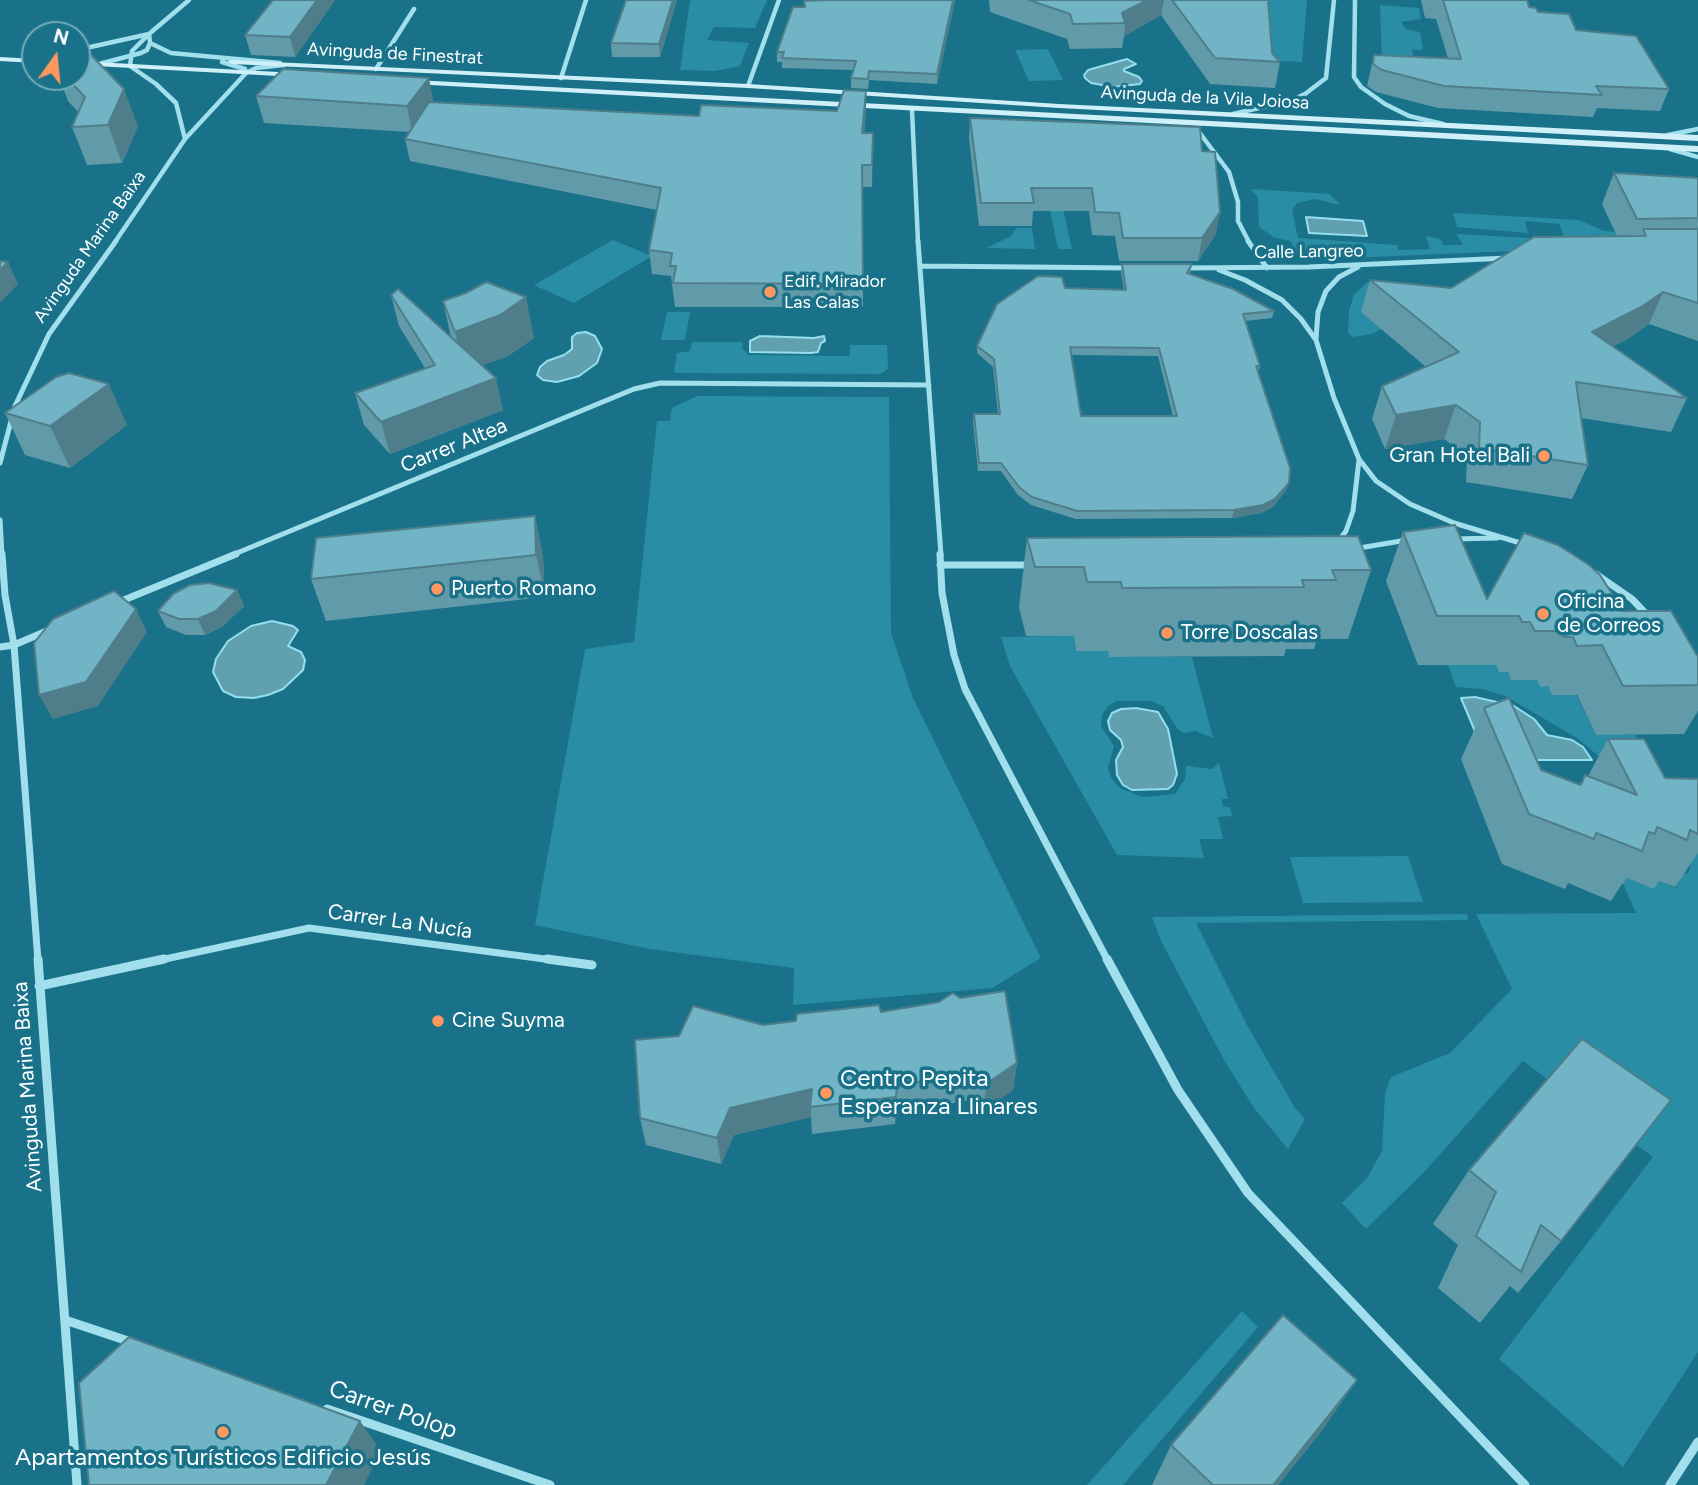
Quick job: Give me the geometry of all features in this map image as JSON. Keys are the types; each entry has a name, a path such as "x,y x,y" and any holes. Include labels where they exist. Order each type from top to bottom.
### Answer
{"main road":[{"path":"0,51 21,52"},
{"name":"Avinguda de Finestrat","path":"91,55 130,62 302,76"},
{"path":"0,59 21,60"},
{"name":"Avinguda de Finestrat","path":"91,64 222,62 710,85"},
{"name":"Avinguda de Finestrat","path":"400,82 699,99"},
{"name":"Avinguda de la Vila Joiosa","path":"710,85 1698,138"},
{"path":"883,96 912,107 936,99"},
{"name":"Avinguda de la Vila Joiosa","path":"699,99 912,107 1194,125 1698,149"}],"street":[{"path":"130,62 149,34 189,0"},
{"path":"561,78 586,0"},
{"path":"748,86 779,0"},
{"path":"1233,114 1289,101 1306,94 1326,78 1334,0"},
{"path":"1355,0 1353,71 1361,87 1385,104 1409,116 1447,125"},
{"path":"376,69 414,9"},
{"path":"130,62 147,50 150,43 149,34"},
{"path":"91,48 149,34"},
{"path":"150,43 171,53 288,65"},
{"path":"130,62 176,103 185,139"},
{"path":"222,62 245,69 246,73"},
{"name":"Avinguda de Finestrat","path":"246,73 256,68 288,65"},
{"name":"Avinguda Marina Baixa","path":"0,463 15,406 49,334 127,226 185,139 246,73"},
{"path":"912,107 942,593 954,655 965,690 1061,875 1178,1090 1248,1193 1525,1485"},
{"path":"1194,125 1222,158 1236,190 1238,221 1243,234 1267,268"},
{"path":"1651,136 1698,129"},
{"name":"Avinguda de la Vila Joiosa","path":"1655,147 1698,157"},
{"name":"Calle Langreo","path":"1175,268 1361,265 1512,257"},
{"path":"1316,340 1318,312 1326,292 1339,277 1361,265"},
{"path":"921,266 1138,268"},
{"path":"1211,268 1245,280 1282,300 1301,319 1316,340 1334,398 1359,460 1376,481 1410,504 1454,523 1536,547"},
{"name":"Carrer Altea","path":"117,602 634,388 660,383 929,384"},
{"path":"1334,546 1346,531 1353,511 1359,460"},
{"name":"Avinguda Marina Baixa","path":"0,520 5,594 14,645 77,1485"},
{"path":"1443,539 1506,538"},
{"path":"1341,551 1418,540"},
{"path":"940,565 1034,565"},
{"path":"1586,568 1632,598 1653,621"},
{"path":"0,647 14,645 52,629"},
{"name":"Carrer La Nucía","path":"39,986 309,928 592,965"},
{"path":"65,1320 143,1347"},
{"name":"Carrer Polop","path":"314,1405 550,1485"},
{"path":"1670,1485 1698,1442"}],"shaded area":[{"path":"690,0 767,0 755,28 714,27 707,40 749,43 740,66 715,71 680,70"},
{"path":"1261,0 1307,0 1302,62 1199,57"},
{"path":"1380,5 1419,8 1421,19 1401,22 1406,29 1420,32 1423,50 1412,50 1416,67 1382,64"},
{"path":"1048,49 1063,80 1029,81 1015,50"},
{"path":"1127,59 1136,64 1124,71 1139,77 1142,81 1140,84 1113,87 1091,83 1085,78 1088,70"},
{"path":"1251,189 1330,194 1340,205 1315,199 1297,203 1292,210 1298,238 1397,245 1398,250 1430,249 1426,236 1441,239 1443,245 1463,245 1456,234 1530,238 1535,250 1304,260 1290,241 1275,238 1259,227 1258,198"},
{"path":"1047,195 1060,195 1072,249 1058,249"},
{"path":"1453,213 1579,220 1604,231 1698,237 1570,249 1559,224 1525,221 1528,233 1457,227"},
{"path":"1306,217 1363,221 1367,236 1309,233"},
{"path":"1016,228 1032,228 1035,249 987,248 1011,236"},
{"path":"613,240 652,256 574,303 534,285"},
{"path":"1368,282 1377,283 1384,328 1372,334 1353,337 1348,333 1349,311 1354,294"},
{"path":"667,312 690,312 685,340 661,340"},
{"path":"586,332 595,336 602,349 597,363 579,376 557,382 543,380 537,375 540,367 547,361 572,349 572,337"},
{"path":"760,336 824,336 825,341 821,343 818,352 750,352 750,341"},
{"path":"692,342 743,342 742,348 748,355 850,356 850,345 887,345 888,369 880,374 674,373 677,353 690,351"},
{"path":"697,396 889,397 891,633 913,698 1041,958 992,988 793,1005 794,968 650,949 535,925 585,649 634,642 657,421 670,421 672,408"},
{"path":"272,621 293,626 298,630 288,646 301,652 305,660 303,670 283,689 268,695 254,698 236,697 223,691 213,672 216,659 228,641 251,626"},
{"path":"1074,636 1076,651 1108,651 1110,657 1192,657 1213,738 1196,731 1184,733 1178,730 1163,706 1151,701 1117,701 1108,706 1102,715 1101,726 1114,746 1108,768 1111,778 1120,788 1142,797 1175,794 1185,779 1186,766 1212,769 1219,763 1228,799 1222,799 1223,807 1230,807 1232,816 1218,817 1223,839 1199,839 1204,858 1117,855 1010,666 1001,637"},
{"path":"1445,657 1473,665 1496,665 1499,672 1508,672 1512,680 1537,680 1540,686 1548,686 1552,695 1576,695 1596,735 1635,735 1650,765 1601,758 1577,738 1505,696 1483,689 1456,687"},
{"path":"1475,697 1514,706 1534,719 1547,735 1572,740 1583,747 1592,760 1528,760 1484,753 1461,698"},
{"path":"1136,708 1158,712 1168,729 1177,774 1173,785 1168,789 1132,790 1123,785 1117,775 1116,760 1123,747 1121,740 1110,730 1108,721 1112,713"},
{"path":"1698,839 1698,1352 1623,1467 1499,1359 1653,1157 1523,1061 1426,1170 1366,1229 1342,1203 1367,1178 1382,1151 1385,1093 1391,1077 1450,1053 1512,989 1476,914 1636,913 1623,884 1625,877 1654,889 1657,880 1676,888 1680,871 1688,874"},
{"path":"1408,856 1423,902 1303,903 1290,857"},
{"path":"1467,914 1468,920 1196,923 1247,1025 1295,1108 1305,1119 1288,1149 1254,1108 1224,1060 1161,941 1152,917"},
{"path":"1242,1311 1258,1327 1123,1485 1087,1485"}],"building":[{"path":"273,0 317,0 290,37 245,35"},
{"path":"626,0 673,0 659,44 611,43"},
{"path":"953,0 937,74 869,71 868,79 851,78 856,61 782,58 784,52 777,52 793,7 805,7 804,1"},
{"path":"1029,0 1147,0 1122,13 1125,23 1073,24 1070,14"},
{"path":"1172,0 1268,0 1272,53 1280,62 1215,58"},
{"path":"1443,0 1527,0 1529,7 1536,8 1538,12 1569,14 1576,30 1636,36 1669,89 1596,86 1602,95 1444,86 1382,70 1373,64 1374,55 1461,59"},
{"path":"91,56 124,89 108,125 72,127 85,97 79,91 91,91"},
{"path":"283,69 429,78 407,106 256,96"},
{"path":"844,90 866,91 862,133 873,133 872,165 862,165 863,284 673,283 676,266 670,266 672,253 649,250 661,188 405,139 429,102 699,116 701,105 837,111"},
{"path":"970,118 1200,127 1202,151 1215,152 1220,212 1202,238 1123,238 1119,213 1095,212 1092,188 1031,188 1034,203 981,203"},
{"path":"1614,173 1698,178 1698,218 1637,219"},
{"path":"1643,229 1698,229 1698,303 1663,292 1641,307 1592,332 1687,398 1576,382 1588,465 1479,448 1480,422 1456,405 1396,415 1382,386 1459,352 1370,280 1451,288 1534,237 1646,236"},
{"path":"0,261 8,262 0,270"},
{"path":"1122,264 1192,264 1187,273 1233,289 1274,311 1243,314 1260,366 1256,366 1290,468 1289,483 1275,499 1263,505 1234,510 1077,511 1032,497 1019,487 1001,463 979,463 974,414 1000,414 994,359 977,346 997,304 1038,276 1062,277 1065,288 1126,290","holes":["1070,347 1159,348 1177,416 1081,416"]},
{"path":"486,282 526,297 500,315 455,332 443,301"},
{"path":"398,289 496,378 381,422 355,393 435,365 391,295"},
{"path":"69,373 109,384 50,426 5,413 56,377"},
{"path":"535,516 536,555 311,579 316,538"},
{"path":"1455,525 1487,599 1524,533 1558,545 1589,565 1600,575 1623,611 1671,611 1698,657 1698,685 1623,686 1602,645 1577,646 1573,637 1564,637 1561,631 1535,631 1530,622 1522,622 1519,616 1437,616 1403,532"},
{"path":"1358,536 1371,570 1332,570 1336,580 1302,580 1304,587 1122,588 1121,582 1087,582 1084,567 1035,567 1027,538"},
{"path":"209,583 237,590 216,611 198,619 179,619 158,611 173,594 190,585"},
{"path":"114,591 136,609 86,682 39,695 34,643 53,619"},
{"path":"1509,698 1541,770 1581,785 1585,775 1637,795 1608,739 1644,739 1665,778 1698,779 1698,834 1690,830 1687,840 1657,827 1655,834 1649,832 1642,851 1596,833 1594,839 1529,814 1484,708"},
{"name":"Centro Pepita Esperanza Llinares","path":"1005,991 1017,1063 987,1083 973,1072 897,1086 896,1097 810,1107 812,1089 730,1108 717,1138 640,1118 635,1040 679,1036 693,1006 763,1025 796,1021 797,1014 879,1005 881,1012 939,1002 953,993 960,998"},
{"path":"1582,1039 1671,1100 1561,1241 1541,1225 1521,1272 1476,1236 1496,1192 1469,1170"},
{"path":"1283,1315 1357,1380 1273,1485 1213,1485 1171,1445"},
{"name":"Apartamentos Turísticos Edificio Jesús","path":"129,1337 360,1421 326,1485 89,1485 79,1383"}],"place":[{"name":"Edif. Mirador Las Calas","path":"770,292"},
{"name":"Gran Hotel Bali","path":"1544,456"},
{"name":"Puerto Romano","path":"437,589"},
{"name":"Oficina de Correos","path":"1543,614"},
{"name":"Torre Doscalas","path":"1167,633"},
{"name":"Cine Suyma","path":"438,1021"},
{"name":"Centro Pepita Esperanza Llinares","path":"826,1093"},
{"name":"Apartamentos Turísticos Edificio Jesús","path":"223,1432"}]}
